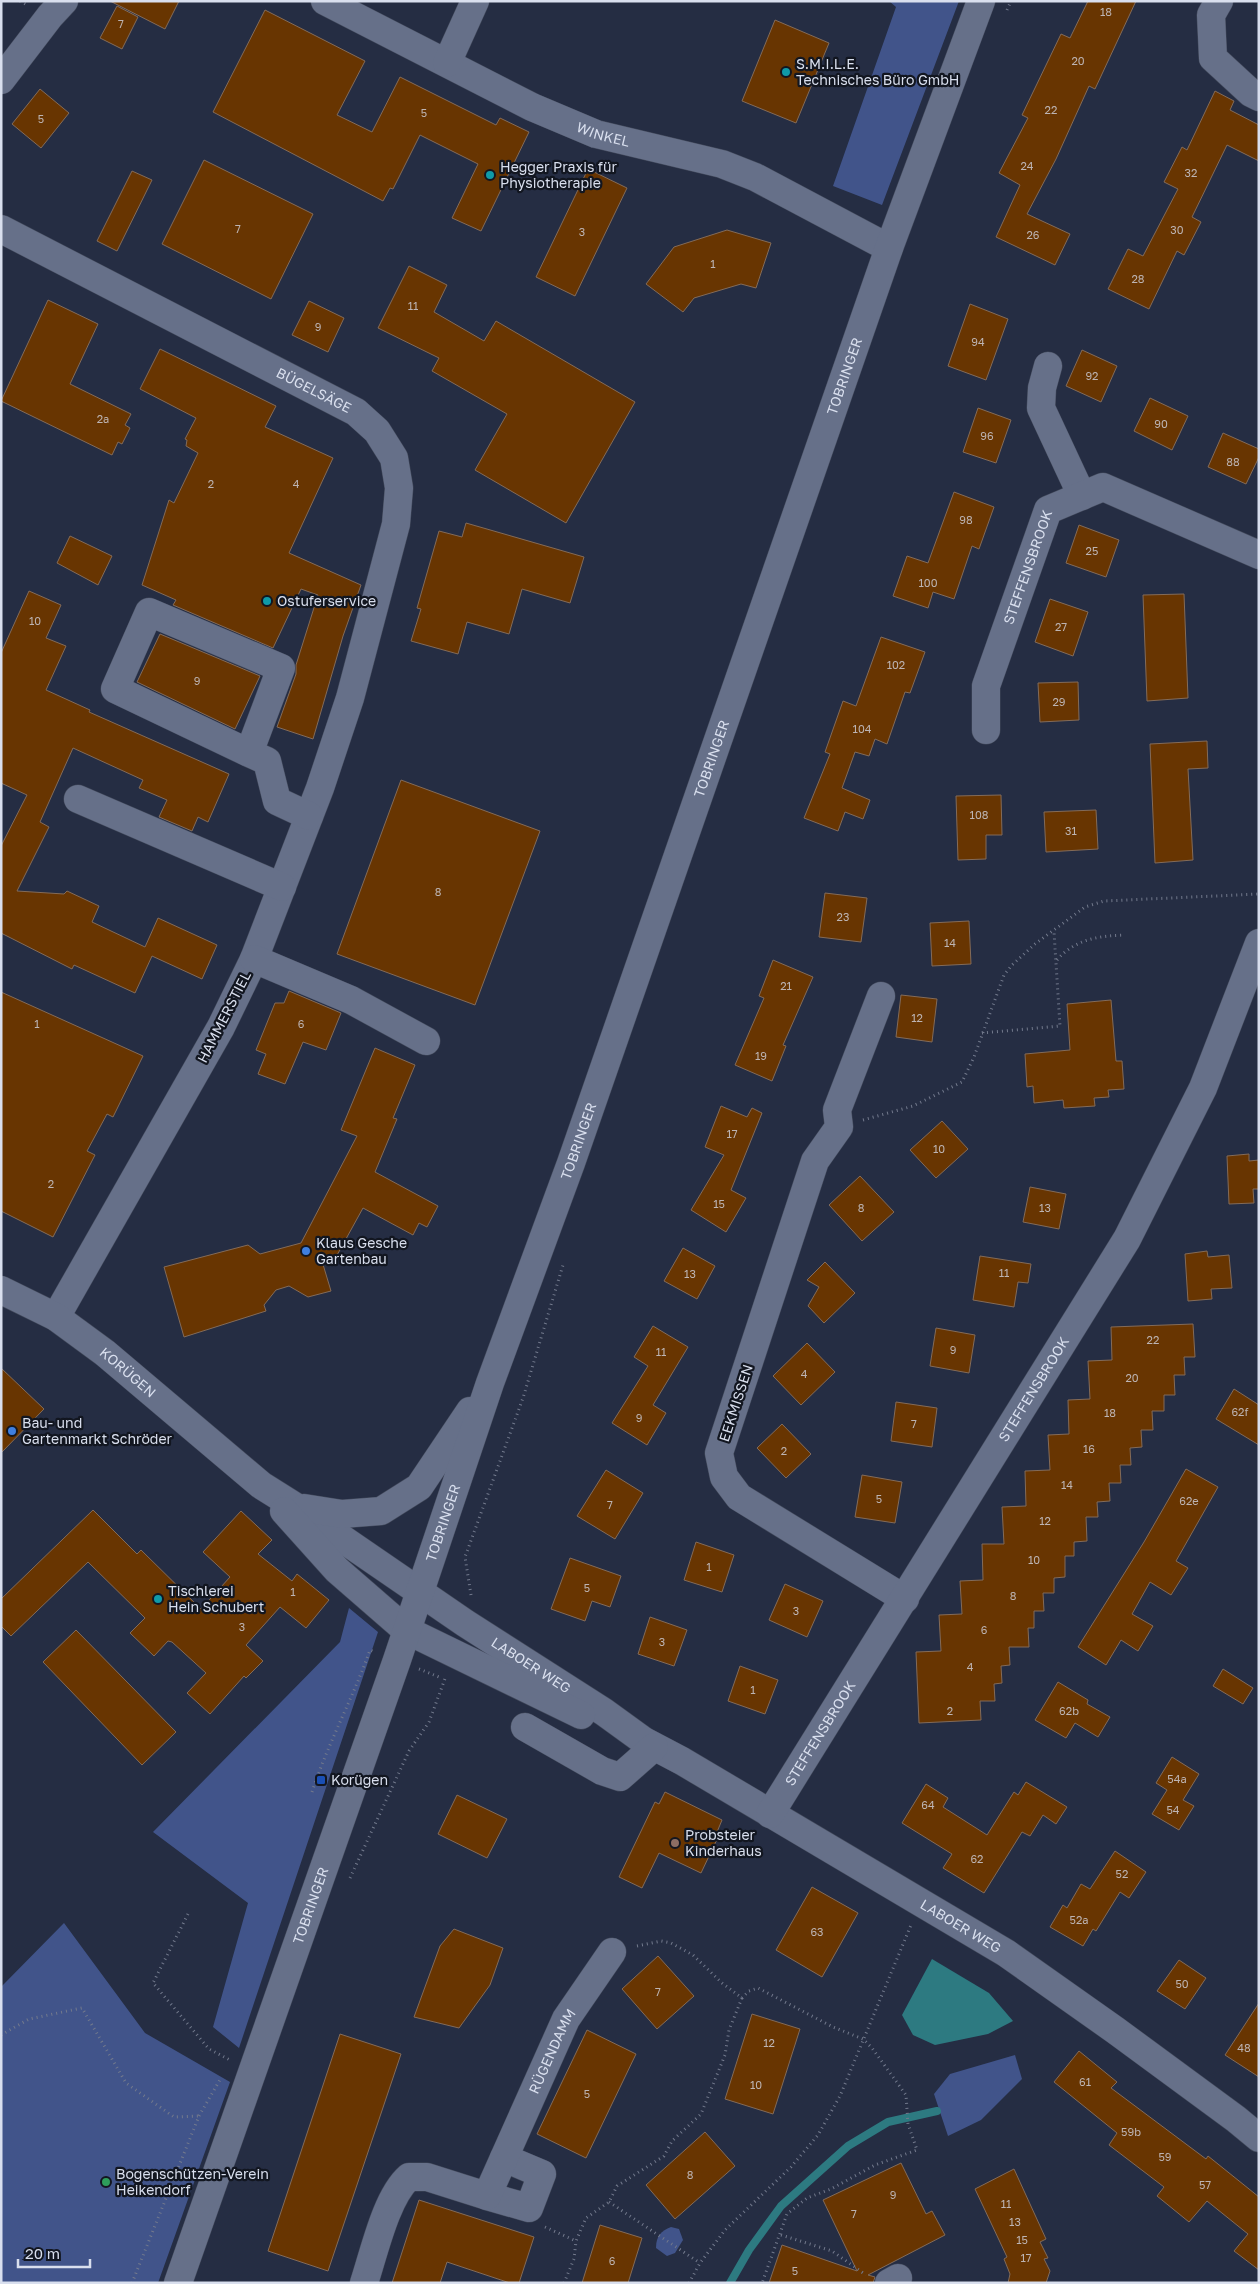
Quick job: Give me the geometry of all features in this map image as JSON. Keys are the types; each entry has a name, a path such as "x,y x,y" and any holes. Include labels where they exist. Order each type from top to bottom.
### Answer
{"street":[{"path":"1,80 50,16 64,1"},
{"name":"WINKEL","path":"325,1 532,107 596,134 722,164 755,177 889,248"},
{"path":"447,63 475,1"},
{"name":"TOBRINGER","path":"178,2283 242,2065 406,1630 490,1383 571,1164 889,248 981,1"},
{"path":"1219,1 1211,15 1213,58 1251,93 1259,97"},
{"name":"BÜGELSÄGE","path":"1,229 356,412 377,431 394,458 398,488 396,524 350,698"},
{"path":"1048,366 1042,388 1041,408 1082,496"},
{"name":"STEFFENSBROOK","path":"986,730 986,686 1048,510 1103,487 1259,556"},
{"path":"248,753 281,668 149,612 115,689 248,753 267,761 277,801 309,816"},
{"name":"HAMMERSTIEL","path":"56,1317 221,1027 254,959 309,816 350,698"},
{"path":"78,799 282,887"},
{"name":"STEFFENSBROOK","path":"770,1814 1127,1239 1203,1088 1259,943"},
{"path":"254,959 350,1000 426,1041"},
{"path":"839,1127 837,1110 881,996"},
{"name":"EEKMISSEN","path":"839,1127 815,1161 719,1453 724,1477 739,1497 905,1599"},
{"name":"KORÜGEN","path":"1,1290 56,1317 141,1383 262,1485 418,1591"},
{"path":"296,1507 342,1514 381,1511 419,1488 490,1383"},
{"name":"LABOER WEG","path":"262,1485 337,1570 406,1630 682,1761 1013,1958 1116,2030 1259,2138"},
{"name":"LABOER WEG","path":"418,1591 465,1624 604,1712 649,1744"},
{"path":"525,1727 602,1770 620,1777 649,1744"},
{"name":"RÜGENDAMM","path":"487,2196 566,2019 612,1952"},
{"path":"364,2283 392,2200 399,2185 409,2176 427,2178 529,2208 542,2174 504,2158"}],"path":[{"path":"1005,16 1011,1"},
{"path":"839,1127 913,1106 962,1082 1004,975 1012,965 1036,944 1085,907 1104,901 1259,894"},
{"path":"982,1033 1060,1026 1054,931"},
{"path":"1057,960 1064,952 1096,936 1124,935"},
{"path":"465,1624 472,1602 466,1557 523,1398 564,1263"},
{"path":"435,1544 466,1557"},
{"path":"347,1884 409,1751 429,1722 454,1653"},
{"path":"689,2283 700,2263 725,2230 791,2167 818,2135 840,2096 920,1904"},
{"path":"188,1914 153,1983 209,2049 242,2065"},
{"path":"612,1952 661,1941 671,1943 693,1955 722,1983 742,1998"},
{"path":"564,2283 574,2259 576,2242 586,2218 609,2202 618,2186 664,2156 672,2141 702,2114 725,2055 730,2030 742,1998 749,1990 758,1988 833,2027 863,2039 872,2048 906,2095 908,2124 917,2150 875,2165 831,2189 807,2198 787,2214 781,2235 762,2283"},
{"path":"1,2035 29,2019 82,2008 126,2083 174,2117 199,2116"},
{"path":"227,2068 242,2065"},
{"path":"132,2283 199,2116 222,2076"},
{"path":"609,2202 700,2263"},
{"path":"529,2208 536,2224 576,2242"},
{"path":"781,2235 832,2251 886,2279"}],"shaded area":[{"path":"889,1 959,1 882,205 833,186 896,7"},
{"path":"349,1608 378,1632 239,2048 213,2027 248,1903 153,1832 340,1642"},
{"name":"Bogenschützen-Verein Heikendorf","path":"64,1923 145,2033 230,2082 158,2283 1,2283 1,1987"},
{"path":"932,1959 989,1993 1013,2021 988,2034 935,2045 913,2035 902,2015"},
{"path":"1015,2055 1022,2079 981,2120 948,2136 934,2094 950,2074"},
{"path":"671,2227 679,2229 683,2240 675,2253 667,2256 656,2248 656,2244 660,2234"}],"building":[{"path":"110,1 179,1 165,29"},
{"path":"1088,1 1136,1 1095,89 1089,86 1056,159 1027,214 1070,234 1055,265 996,237 1020,185 999,173 1028,118 1022,115 1061,34 1070,38"},
{"path":"117,6 138,17 122,49 100,38"},
{"path":"265,10 365,61 337,115 372,132 400,77 496,125 500,118 529,132 481,231 452,218 478,164 420,135 393,189 390,188 383,201 213,112"},
{"name":"S.M.I.L.E. Technisches Büro GmbH","path":"775,20 829,43 796,123 742,101"},
{"path":"40,89 69,113 41,148 12,124"},
{"path":"1215,91 1234,101 1230,110 1259,125 1259,161 1227,145 1192,217 1201,222 1184,255 1177,251 1149,309 1108,289 1128,249 1143,256 1178,189 1164,182 1182,147 1187,150"},
{"path":"204,160 313,214 271,299 162,244"},
{"path":"588,169 627,188 575,296 536,277"},
{"path":"132,171 152,180 117,251 97,241"},
{"path":"727,230 771,243 756,288 741,284 694,298 683,312 646,284 674,247"},
{"path":"409,266 447,285 434,312 484,341 496,321 635,402 566,523 475,470 507,414 432,371 439,358 378,328"},
{"path":"48,300 98,324 70,384 131,414 125,425 130,428 122,444 118,442 112,455 1,401"},
{"path":"309,301 344,318 328,352 292,335"},
{"path":"970,304 1008,319 986,380 948,366"},
{"path":"160,349 276,406 265,427 333,458 289,553 361,585 343,636 313,739 277,727 296,674 296,665 318,595 301,589 273,648 173,605 176,600 142,585 169,500 174,503 198,453 186,446 187,440 185,439 196,418 140,389"},
{"path":"1082,350 1117,366 1101,402 1066,386"},
{"path":"1150,398 1188,416 1172,450 1134,431"},
{"path":"978,408 1011,420 996,463 963,452"},
{"path":"1223,433 1259,449 1259,457 1246,484 1208,467"},
{"path":"954,492 994,507 979,549 972,546 954,599 933,592 928,608 893,596 907,556 928,563"},
{"path":"466,523 584,557 570,603 522,589 509,634 467,622 458,654 411,641 421,609 417,608 439,531 462,537"},
{"path":"1079,525 1119,540 1106,577 1066,563"},
{"path":"70,536 112,556 98,585 57,563"},
{"path":"29,591 61,605 46,638 66,646 46,690 90,710 89,712 229,774 208,822 198,817 192,831 159,817 167,800 139,788 143,780 73,748 40,822 49,827 17,891 64,894 67,891 99,906 92,922 145,947 158,918 217,945 202,979 152,956 135,993 74,965 72,969 1,933 1,846 27,795 1,783 1,653"},
{"path":"1184,594 1188,698 1147,701 1143,595"},
{"path":"1050,599 1088,612 1073,656 1035,642"},
{"path":"160,634 260,676 235,729 137,682"},
{"path":"881,637 925,652 910,693 905,692 887,744 875,739 869,756 855,752 842,788 870,800 863,819 845,812 838,831 804,818 830,754 825,752 843,701 856,706"},
{"path":"1078,682 1079,720 1040,722 1038,683"},
{"path":"1207,741 1208,768 1188,769 1193,860 1155,863 1150,744"},
{"path":"401,780 540,831 475,1005 337,954"},
{"path":"1001,795 1002,835 986,835 986,859 958,860 956,796"},
{"path":"1096,810 1098,849 1046,852 1044,812"},
{"path":"825,893 867,898 861,942 819,937"},
{"path":"969,921 971,964 932,966 930,923"},
{"path":"773,960 813,977 783,1045 786,1046 772,1081 735,1065 764,998 759,996"},
{"path":"289,991 341,1013 326,1050 303,1042 285,1084 258,1074 266,1054 256,1050 275,1003 284,1003"},
{"path":"1,992 143,1056 113,1117 107,1114 87,1151 95,1155 53,1237 1,1211"},
{"path":"901,995 937,999 932,1042 896,1037"},
{"path":"1111,1000 1116,1061 1122,1061 1124,1089 1108,1090 1109,1097 1094,1098 1095,1106 1064,1108 1063,1100 1034,1103 1033,1086 1027,1087 1025,1054 1070,1050 1067,1004"},
{"name":"Klaus Gesche Gartenbau","path":"375,1048 415,1065 393,1118 397,1119 375,1172 438,1206 427,1227 419,1223 413,1235 363,1208 336,1257 322,1261 331,1291 308,1297 289,1286 276,1290 264,1305 266,1311 184,1337 164,1267 248,1245 260,1254 301,1243 357,1136 341,1130"},
{"path":"721,1106 747,1117 752,1108 762,1113 731,1190 746,1198 726,1232 691,1210 724,1155 705,1147"},
{"path":"942,1121 968,1149 936,1178 910,1150"},
{"path":"1249,1154 1249,1161 1259,1160 1259,1189 1253,1189 1254,1203 1229,1204 1227,1156"},
{"path":"860,1176 894,1212 862,1241 829,1205"},
{"path":"1030,1187 1066,1194 1059,1229 1023,1222"},
{"path":"683,1248 715,1266 697,1299 664,1281"},
{"path":"1207,1251 1208,1257 1229,1255 1232,1288 1211,1289 1212,1299 1188,1301 1185,1254"},
{"path":"980,1256 1031,1264 1028,1283 1018,1282 1014,1307 973,1300"},
{"path":"825,1262 855,1293 824,1323 808,1306 819,1287 807,1280"},
{"path":"1193,1324 1195,1357 1184,1357 1185,1375 1174,1375 1175,1395 1164,1395 1164,1411 1152,1411 1153,1430 1141,1430 1142,1447 1130,1448 1131,1465 1120,1465 1121,1483 1109,1483 1110,1501 1097,1502 1098,1517 1086,1517 1087,1541 1074,1542 1074,1556 1065,1556 1065,1577 1054,1578 1054,1593 1043,1593 1044,1611 1034,1611 1034,1628 1028,1628 1029,1647 1009,1647 1010,1665 1001,1666 1002,1683 994,1684 995,1701 980,1701 981,1720 919,1723 916,1652 941,1651 939,1615 962,1614 960,1581 983,1580 982,1544 1004,1544 1002,1507 1026,1506 1025,1471 1050,1470 1048,1435 1069,1434 1068,1400 1090,1399 1088,1361 1112,1360 1111,1327"},
{"path":"653,1326 688,1347 653,1405 666,1413 647,1445 612,1423 648,1366 634,1357"},
{"path":"936,1328 975,1335 969,1373 930,1366"},
{"path":"807,1343 835,1372 801,1405 773,1376"},
{"name":"Bau- und Gartenmarkt Schröder","path":"1,1368 44,1409 1,1453"},
{"path":"1234,1389 1259,1405 1259,1445 1216,1419"},
{"path":"896,1402 937,1408 932,1447 891,1441"},
{"path":"782,1424 811,1454 786,1478 757,1448"},
{"path":"1186,1469 1218,1487 1176,1561 1188,1568 1171,1595 1150,1582 1132,1614 1153,1626 1138,1651 1121,1640 1106,1665 1078,1647 1144,1542"},
{"path":"606,1470 643,1493 615,1539 577,1516"},
{"path":"862,1475 902,1482 895,1523 855,1517"},
{"path":"93,1510 137,1554 141,1550 201,1609 230,1577 203,1552 241,1511 272,1540 258,1554 292,1581 297,1574 329,1600 306,1628 280,1607 246,1645 263,1661 246,1678 244,1676 210,1714 187,1693 206,1673 172,1642 168,1641 154,1656 130,1633 145,1618 88,1562 11,1636 1,1626 1,1599"},
{"path":"696,1542 734,1555 722,1592 684,1580"},
{"path":"570,1558 621,1576 610,1607 592,1601 585,1621 551,1609"},
{"path":"785,1584 823,1601 807,1637 769,1620"},
{"path":"650,1617 687,1630 674,1666 638,1654"},
{"path":"76,1630 176,1732 142,1765 43,1662"},
{"path":"740,1666 778,1680 765,1714 728,1701"},
{"path":"1223,1669 1253,1688 1243,1704 1213,1686"},
{"path":"1058,1682 1088,1700 1087,1704 1110,1717 1098,1737 1075,1723 1066,1738 1035,1720"},
{"path":"1172,1757 1199,1774 1183,1800 1194,1806 1179,1830 1152,1814 1167,1790 1156,1783"},
{"path":"1026,1782 1067,1807 1056,1824 1043,1815 1030,1836 1022,1832 984,1893 943,1868 952,1854 902,1823 926,1784 948,1798 943,1807 987,1835 1014,1792 1018,1795"},
{"name":"Probsteier Kinderhaus","path":"665,1792 722,1820 717,1832 720,1833 701,1873 659,1853 642,1888 619,1877 655,1802 659,1804"},
{"path":"457,1795 507,1819 487,1858 438,1834"},
{"path":"1115,1851 1146,1872 1129,1898 1120,1892 1096,1931 1093,1929 1083,1946 1050,1927 1063,1905 1067,1908 1081,1884 1090,1889"},
{"path":"812,1887 858,1913 822,1977 776,1950"},
{"path":"454,1929 503,1948 490,1985 459,2028 414,2017 440,1946"},
{"path":"658,1956 694,1996 657,2029 622,1989"},
{"path":"1179,1960 1206,1978 1185,2009 1157,1991"},
{"path":"1259,2003 1259,2077 1225,2055"},
{"path":"752,2014 800,2029 773,2114 725,2099"},
{"path":"587,2030 636,2054 586,2158 537,2134"},
{"path":"340,2034 401,2054 328,2271 268,2251"},
{"path":"1079,2051 1117,2082 1111,2088 1206,2159 1208,2156 1259,2197 1259,2270 1234,2251 1248,2234 1207,2201 1189,2222 1157,2196 1164,2187 1109,2145 1117,2133 1054,2082"},
{"path":"705,2132 735,2166 675,2219 646,2185"},
{"path":"901,2163 926,2214 932,2211 945,2235 868,2275 875,2277 873,2283 769,2283 782,2245 857,2271 823,2200"},
{"path":"1014,2169 1046,2239 1040,2242 1048,2258 1044,2259 1050,2271 1046,2283 1008,2283 1010,2274 1004,2259 1007,2257 975,2189"},
{"path":"419,2200 534,2237 519,2283 510,2283 447,2262 440,2283 392,2283"},
{"path":"600,2225 642,2238 628,2283 582,2283"}],"waterway":[{"path":"730,2283 749,2250 781,2206 848,2146 888,2122 937,2111"}],"place":[{"name":"S.M.I.L.E. Technisches Büro GmbH","path":"786,72"},
{"name":"Hegger Praxis für Physiotherapie","path":"490,175"},
{"name":"Ostuferservice","path":"267,601"},
{"name":"Klaus Gesche Gartenbau","path":"306,1251"},
{"name":"Bau- und Gartenmarkt Schröder","path":"12,1431"},
{"name":"Tischlerei Hein Schubert","path":"158,1599"},
{"name":"Korügen","path":"321,1780"},
{"name":"Probsteier Kinderhaus","path":"675,1843"},
{"name":"Bogenschützen-Verein Heikendorf","path":"106,2182"}]}
